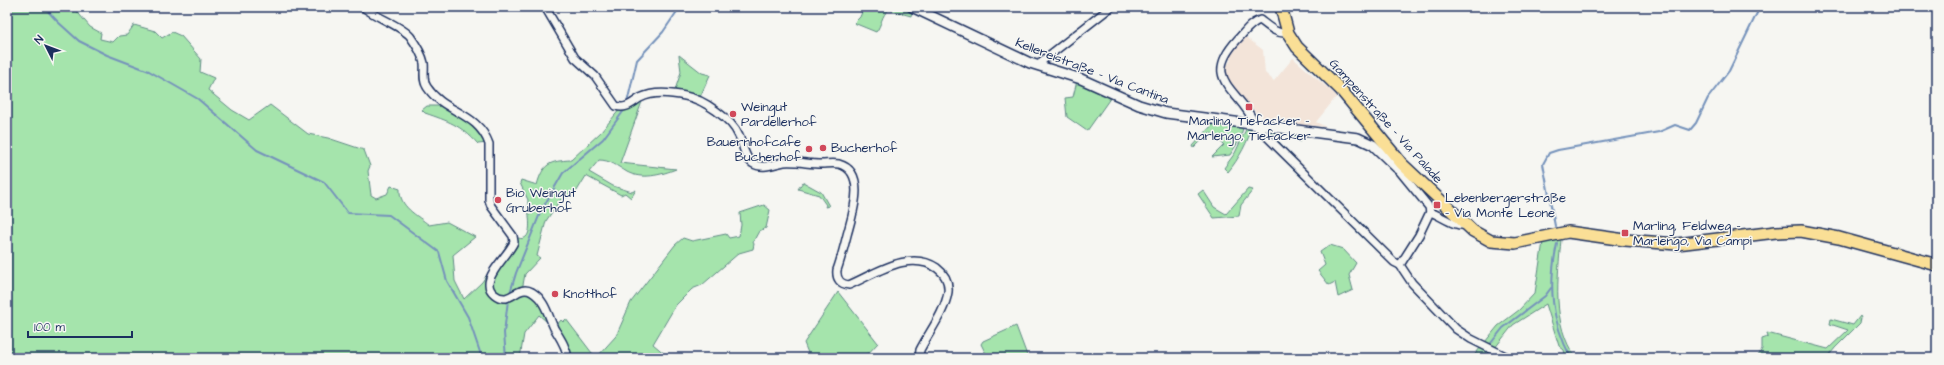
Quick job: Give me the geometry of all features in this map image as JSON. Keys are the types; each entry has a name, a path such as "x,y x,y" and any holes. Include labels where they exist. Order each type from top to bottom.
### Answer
{"main road":[{"name":"Gampenstraße - Via Palade","path":"1281,7 1288,32 1297,47 1341,90 1400,166 1466,225 1482,237 1502,243 1515,243 1568,232 1631,241 1677,244 1776,232 1801,232 1839,238 1937,265"}],"street":[{"path":"363,7 408,34 424,63 425,82 427,87 441,101 474,121 486,135 489,144 489,200 491,206 513,236 514,242 492,274 489,283 490,288 496,296 506,298 522,290 531,292 545,305 554,328 563,342 568,358"},
{"path":"545,7 576,58 595,76 616,106 626,106 652,94 694,98 706,103 733,127 739,134 748,159 752,163 767,167 785,162 839,164 847,169 854,179 856,198 837,270 839,281 843,284 849,285 888,266 915,261 923,261 935,267 945,275 948,291 920,350 919,358"},
{"name":"Kellereistraße - Via Cantina","path":"912,7 999,50 1039,66 1081,79 1139,105 1166,113 1256,126 1358,138 1373,145 1400,166"},
{"path":"1039,66 1111,7"},
{"path":"1288,32 1283,34 1275,31 1260,20 1256,21 1228,51 1221,64 1221,71 1224,79 1248,109 1256,126 1394,262 1400,265 1412,283 1456,329 1471,339 1509,358"},
{"path":"1400,166 1429,206 1430,212 1400,265"},
{"path":"1430,212 1455,224 1466,225"}],"shaded area":[{"path":"1246,37 1263,50 1265,73 1274,81 1293,58 1337,96 1316,122 1326,127 1270,122 1257,114 1228,79 1225,68 1231,60 1228,57"}],"green space":[{"path":"7,7 66,7 70,11 74,8 90,27 101,33 100,39 113,42 119,36 127,35 134,25 155,31 162,38 172,32 181,36 201,59 200,72 214,78 208,90 232,110 249,120 270,105 308,134 328,138 364,150 370,166 368,171 371,195 376,198 387,194 391,186 400,189 402,201 406,206 429,225 447,222 475,237 453,255 455,281 464,299 482,282 513,236 521,239 526,237 529,232 528,200 520,183 521,180 537,185 542,172 548,165 557,161 571,160 601,132 620,109 644,96 620,163 676,169 658,175 639,176 627,172 610,162 599,160 589,172 613,186 632,192 636,190 631,198 625,193 621,195 586,176 575,194 560,200 546,221 537,256 540,258 525,274 522,290 531,292 555,327 561,320 563,322 566,319 592,353 597,357 616,336 631,302 675,245 683,238 692,241 726,234 729,238 739,236 741,225 740,213 764,205 770,210 766,228 759,231 753,242 753,249 739,253 702,285 692,289 676,305 653,344 666,355 665,358 568,358 554,328 539,315 524,334 520,358 7,358"},
{"path":"854,7 903,7 912,11 911,16 889,10 884,15 876,32 854,23 860,17 862,12"},
{"path":"679,55 702,73 710,75 700,97 675,90 681,72"},
{"path":"1077,81 1111,97 1087,131 1067,117 1065,98 1073,97"},
{"path":"427,106 448,106 465,115 488,143 478,144 466,132 454,124 425,113 422,110"},
{"path":"1213,124 1243,128 1240,139 1230,155 1212,157 1224,145 1210,132 1194,148 1193,146"},
{"path":"1248,125 1253,125 1249,137 1243,150 1228,172 1224,168 1235,153"},
{"path":"1256,126 1302,131 1300,142 1286,134 1282,135 1278,140 1281,145 1278,148"},
{"path":"803,182 821,192 829,206 825,207 826,205 819,195 798,189"},
{"path":"1248,189 1253,190 1241,205 1239,216 1214,218 1198,194 1203,190 1214,207 1226,214"},
{"path":"1561,239 1558,285 1559,316 1568,345 1576,358 1566,358 1564,350 1559,346 1546,304 1513,325 1487,358 1472,358 1498,326 1519,310 1535,293 1543,242"},
{"path":"1330,245 1343,249 1356,263 1349,275 1353,290 1338,297 1335,282 1329,285 1318,271 1325,265 1320,252"},
{"path":"838,292 878,343 864,358 810,358 804,343"},
{"path":"1860,316 1860,323 1827,358 1757,358 1762,349 1762,339 1768,337 1767,333 1828,349 1848,330 1830,324 1831,319 1853,325"},
{"path":"1016,326 1028,358 988,358 981,344 983,341"}],"waterway":[{"path":"44,7 79,41 107,55 149,71 198,99 257,150 324,182 348,213 389,215 439,252 447,281 468,317 482,358"},
{"path":"627,103 637,60 663,32 680,7"},
{"path":"1555,226 1543,164 1549,153 1558,150 1659,132 1675,125 1690,130 1696,123 1708,98 1729,71 1758,11"},
{"path":"510,293 516,273 541,211 563,173 603,139 625,109"},
{"path":"1557,244 1554,259 1552,289 1553,302 1559,330 1571,358"},
{"path":"1491,343 1503,328 1545,296 1551,288"},
{"path":"506,358 504,333 508,300"}],"place":[{"name":"Marling, Tiefacker - Marlengo, Tiefacker","path":"1249,107"},
{"name":"Weingut Pardellerhof","path":"733,114"},
{"name":"Bucherhof","path":"823,148"},
{"name":"Bauernhofcafe Bucherhof","path":"809,149"},
{"name":"Bio Weingut Gruberhof","path":"498,200"},
{"name":"Lebenbergerstraße - Via Monte Leone","path":"1437,205"},
{"name":"Marling, Feldweg - Marlengo, Via Campi","path":"1625,233"},
{"name":"Knotthof","path":"555,294"}]}
